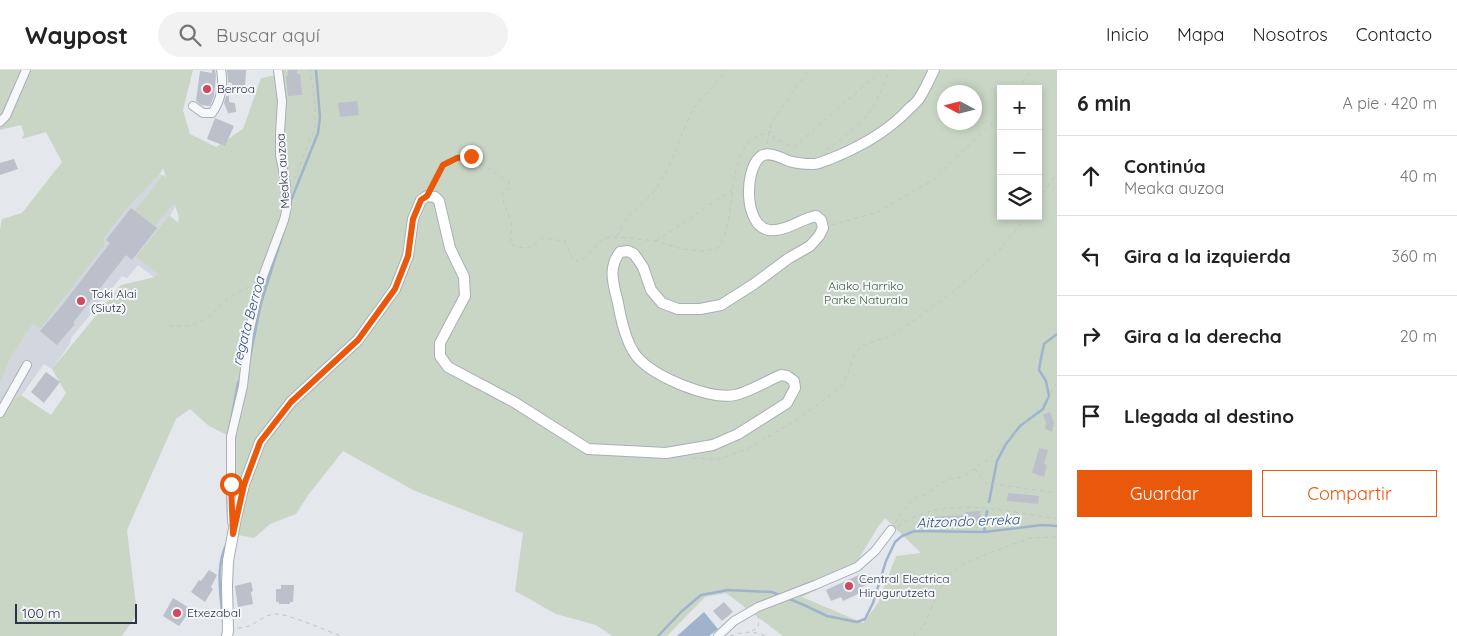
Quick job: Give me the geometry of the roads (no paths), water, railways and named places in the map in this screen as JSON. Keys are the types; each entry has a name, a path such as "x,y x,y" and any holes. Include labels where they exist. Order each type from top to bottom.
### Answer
{"street":[{"path":"0,122 6,116 26,70"},
{"path":"193,106 203,113 212,113 217,106 222,86 222,70"},
{"name":"Meaka auzoa","path":"233,534 231,437 243,386 249,333 260,284 287,207 286,185 280,155 282,102 278,70"},
{"path":"227,631 228,561 244,485 260,442 291,402 358,340 395,289 408,256 413,219 421,200 427,196 435,197 439,201 450,248 464,276 465,296 440,343 440,356 448,367 514,402 588,449 666,453 713,445 738,434 787,403 795,388 794,381 787,376 781,375 734,395 700,392 662,376 639,360 628,342 620,315 612,274 614,260 620,252 628,251 634,254 652,290 662,303 678,309 700,309 721,305 789,258 810,246 823,228 821,220 816,216 782,229 768,230 758,225 752,213 749,198 750,175 759,158 765,155 772,155 814,165 851,151 888,128 918,100 934,70"},
{"path":"0,413 27,364"},
{"path":"718,636 734,621 758,606 858,567 875,551 891,530"}],"water":[{"path":"704,612 718,629 709,636 677,636"}],"waterway":[{"name":"regata Berroa","path":"290,203 318,133 320,117 316,70"},
{"name":"regata Berroa","path":"250,357 261,303 285,227"},
{"path":"989,502 997,461 1006,444 1020,426 1043,409 1049,396 1046,381 1039,370 1044,344 1057,334"},
{"name":"regata Berroa","path":"229,431 238,383 241,378"},
{"name":"regata Berroa","path":"227,486 228,513"},
{"path":"984,532 987,511"},
{"name":"Aitzondo erreka","path":"787,598 827,616 857,622 865,619 873,603 886,561 895,542 902,536 915,531 984,532 1042,525 1057,526"},
{"name":"regata Berroa","path":"222,612 220,568 227,543"},
{"name":"Aitzondo erreka","path":"658,636 682,611 701,595 728,590 772,592 782,596"}],"place":[{"name":"Berroa","path":"207,89"},
{"name":"Toki Alai (Siutz)","path":"81,301"},
{"name":"Central Electrica Hirugurutzeta","path":"849,586"},
{"name":"Etxezabal","path":"177,613"}],"park label":[{"name":"Aiako Harriko Parke Naturala","path":"866,293"}]}
